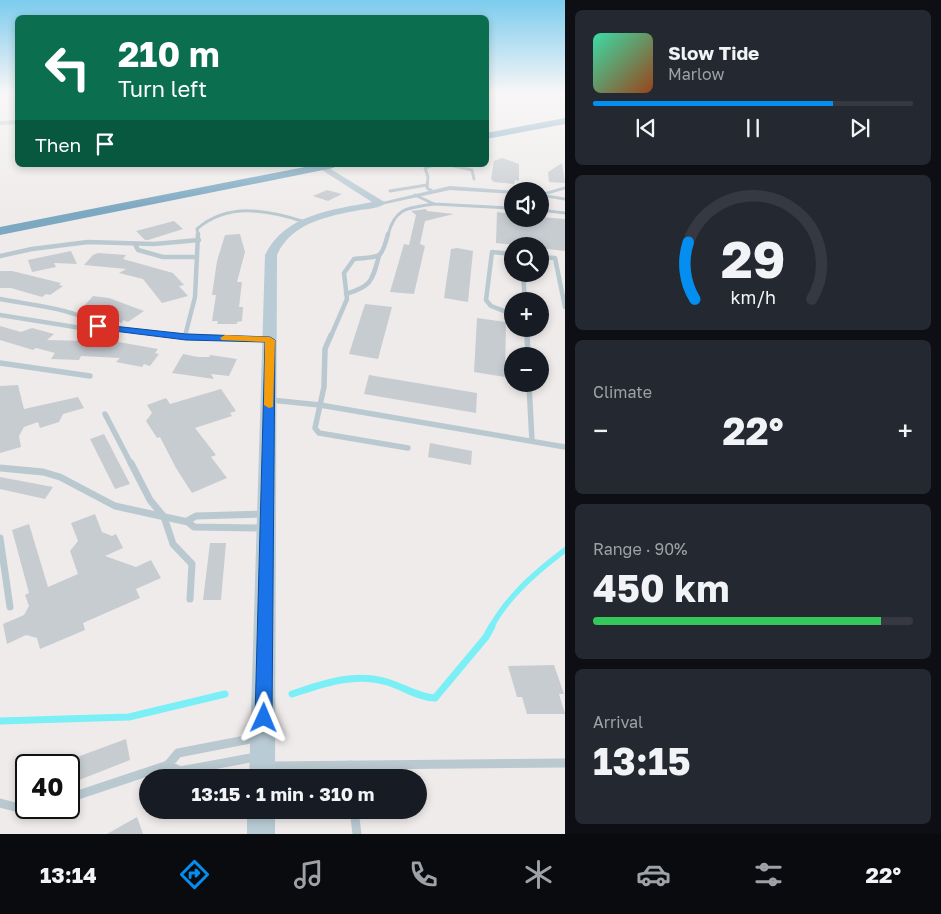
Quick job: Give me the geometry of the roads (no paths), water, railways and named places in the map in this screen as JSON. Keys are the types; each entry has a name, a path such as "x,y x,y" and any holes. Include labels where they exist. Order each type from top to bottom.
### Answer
{"highway":[{"path":"489,135 507,132"},
{"path":"0,221 276,167"},
{"path":"0,231 319,167"}],"street":[{"path":"326,167 381,203"},
{"path":"262,767 273,248 286,232 305,222 415,195 430,188 466,188 504,191"},
{"path":"261,834 262,819"}],"lane":[{"path":"390,191 430,188 425,168 428,167"},
{"path":"452,167 472,170 474,179"},
{"path":"549,192 564,188"},
{"path":"415,195 434,204"},
{"path":"565,198 540,195 565,198"},
{"path":"346,294 366,289 371,285 394,214 402,208 434,204 504,208"},
{"path":"549,211 565,212"},
{"path":"186,337 194,296 199,240 197,229 207,219 223,214 265,212 283,214 305,222"},
{"path":"0,256 72,244 135,244 199,240"},
{"path":"135,244 138,250 150,254 197,257"},
{"path":"504,253 492,252 486,300 491,306 504,311"},
{"path":"380,256 354,259 344,273 347,299 325,349 324,387 315,428 319,433 408,448"},
{"path":"549,258 555,258 565,307"},
{"path":"0,299 74,314 91,320 98,326"},
{"path":"0,316 82,328 98,326 186,337 270,340"},
{"path":"0,362 90,376"},
{"path":"529,392 532,441"},
{"path":"269,400 320,404 565,447"},
{"path":"105,414 150,500 164,517 173,544 192,564 190,599"},
{"path":"0,468 43,472 60,477 114,506 188,522 194,527 268,521"},
{"path":"188,522 196,516 268,521"},
{"path":"0,538 10,607"},
{"path":"80,794 168,765 178,753 263,737"},
{"path":"168,765 180,771 350,765 565,763"},
{"path":"350,765 351,769"},
{"path":"0,803 15,807"},
{"path":"355,819 356,834"}],"waterway":[{"path":"491,627 515,594 565,550"},
{"path":"292,694 315,686 363,678 387,682 416,694 435,698 486,637 492,626"},
{"path":"0,721 129,717 225,694"}]}
